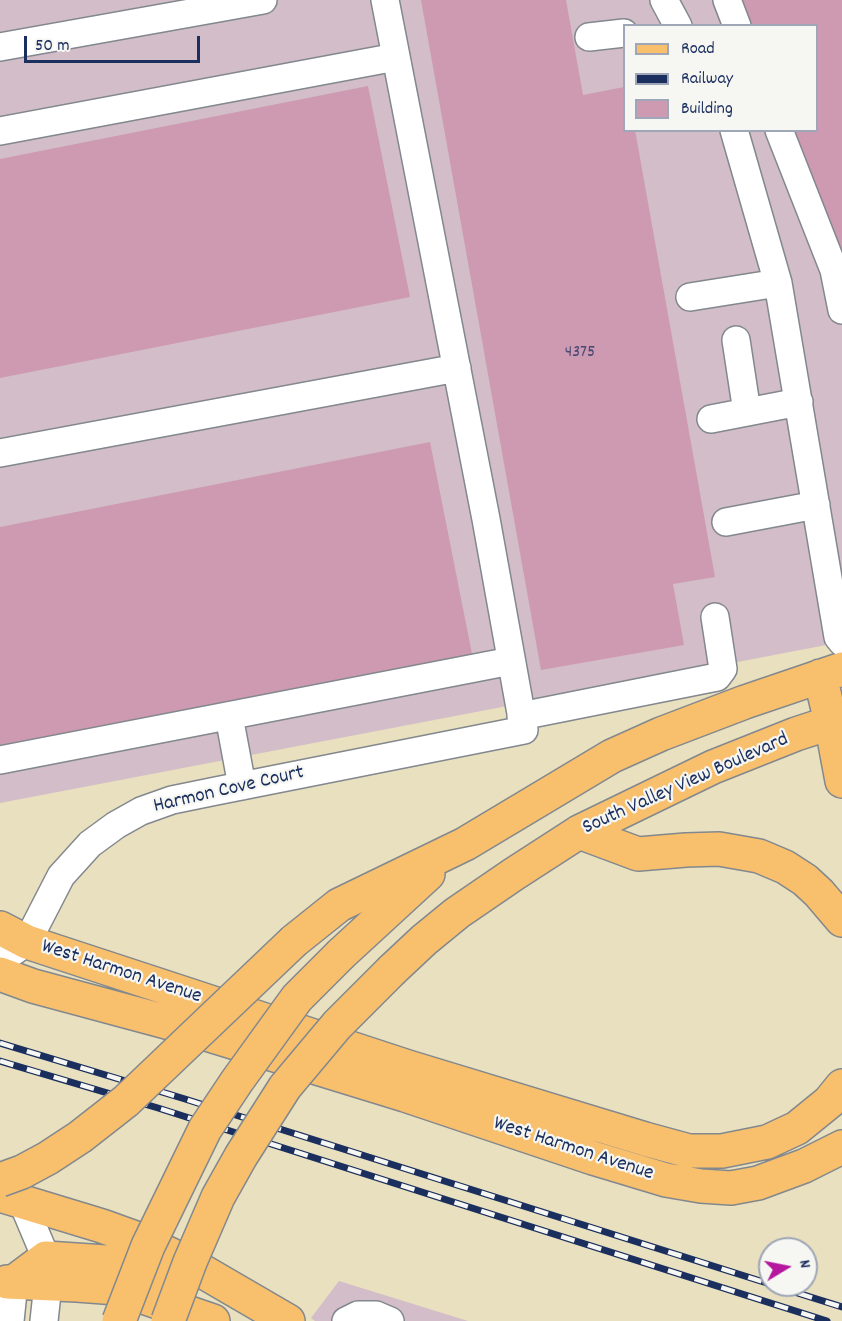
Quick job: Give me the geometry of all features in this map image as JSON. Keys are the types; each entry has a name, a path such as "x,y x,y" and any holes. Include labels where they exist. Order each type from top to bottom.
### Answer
{"main road":[{"path":"281,1317 190,1264 138,1239 7,1192 22,1172 80,1137 126,1101 294,941 339,905 465,844 612,756 661,734 745,702 836,656 836,720 842,781"},
{"name":"South Valley View Boulevard","path":"168,1321 218,1197 285,1087 337,1025 424,940 494,887 579,832 713,768 836,720"},
{"path":"579,832 638,854 719,849 759,856 785,867 805,880 842,920"},
{"path":"119,1321 148,1246 205,1129 297,998 340,954 430,872 465,844"},
{"name":"West Harmon Avenue","path":"14,935 408,1066 689,1151 722,1151 767,1142 797,1128 829,1102 842,1086"},
{"name":"West Harmon Avenue","path":"0,974 33,986 174,1024 405,1095 666,1180 731,1188 758,1184 804,1166 842,1147"},
{"path":"7,1282 47,1271 121,1263 174,1277 281,1317"},
{"path":"47,1271 117,1288 213,1321"}],"street":[{"path":"0,47 263,0"},
{"path":"385,0 486,519 523,723"},
{"path":"664,0 677,24"},
{"path":"727,0 736,24"},
{"path":"589,37 623,33"},
{"path":"0,131 396,57"},
{"path":"735,132 778,283 816,506 836,656"},
{"path":"780,132 834,270 842,310"},
{"path":"690,297 778,283"},
{"path":"736,340 747,412"},
{"path":"0,453 457,368"},
{"path":"711,419 799,402"},
{"path":"726,522 816,506"},
{"name":"Harmon Cove Court","path":"0,961 14,935 90,844 116,825 141,811 172,800 523,723 717,677 723,669 715,617"},
{"path":"0,760 511,661"},
{"path":"228,716 242,786"},
{"path":"7,1192 47,1271 44,1321"},
{"path":"7,1282 10,1321"},
{"path":"346,1321 358,1315 376,1315 390,1321"}],"shaded area":[{"path":"0,0 842,0 842,642 0,803"},
{"path":"339,1281 468,1321 315,1321 311,1318"}],"building":[{"path":"421,0 566,0 583,95 623,87 623,132 635,132 715,577 673,584 684,645 541,670"},
{"path":"741,0 842,0 842,260 793,132 818,132 818,24 751,24"},
{"path":"368,86 410,297 0,378 0,159"},
{"path":"430,442 472,654 0,747 0,527"}],"railway":[{"path":"0,1043 185,1099 758,1280"},
{"path":"0,1061 158,1108 827,1321"},
{"path":"810,1297 842,1307"}]}
